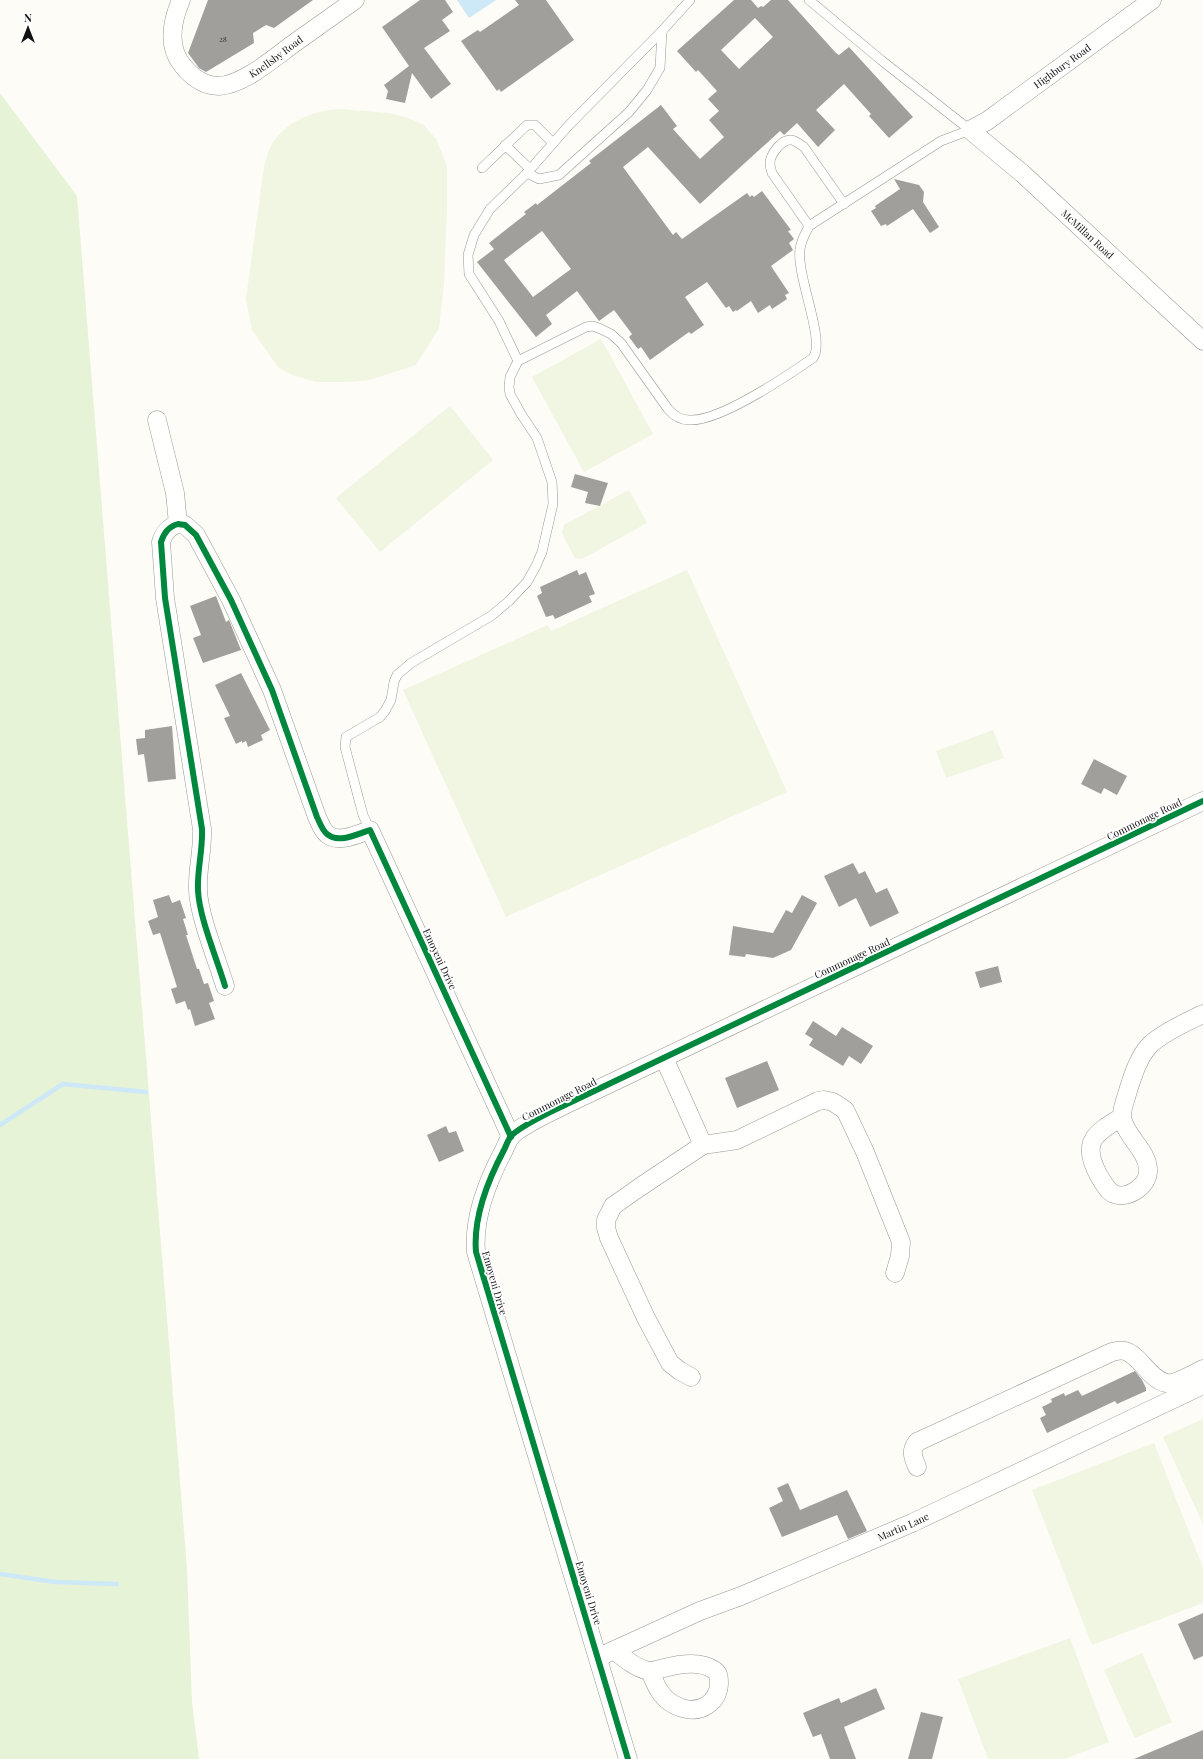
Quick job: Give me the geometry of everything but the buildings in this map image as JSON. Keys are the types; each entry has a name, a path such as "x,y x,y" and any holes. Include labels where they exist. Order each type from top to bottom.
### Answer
{"street":[{"name":"Knellsby Road","path":"181,0 174,23 173,48 179,61 197,80 211,85 220,86 242,78 267,63 355,0"},
{"name":"Highbury Road","path":"970,130 987,121 1152,0"},
{"name":"McMillan Road","path":"970,130 1023,174 1203,342"},
{"path":"157,420 175,493 178,524"},
{"path":"225,986 200,904 198,876 203,844 202,829 165,598 161,542 163,535 167,530 178,524 185,525 196,535 249,637 272,690 315,810 324,830 331,837 340,838 370,830"},
{"name":"Commonage Road","path":"511,1137 535,1120 1203,801"},
{"name":"Emoyeni Drive","path":"370,830 511,1137 501,1156 485,1194 475,1238 476,1252 487,1294 607,1654 628,1759"},
{"path":"1122,1117 1132,1076 1150,1045 1203,1014"},
{"path":"664,1058 703,1145"},
{"path":"690,1376 680,1371 670,1363 646,1318 609,1238 606,1228 606,1220 613,1206 703,1145 737,1140 818,1101 828,1101 840,1107 848,1116 865,1152 902,1242 895,1273"},
{"path":"917,1467 912,1453 913,1447 917,1442 1112,1352 1125,1351 1136,1359 1157,1379 1167,1383 1174,1382 1203,1369"},
{"name":"Martin Lane","path":"607,1654 700,1611 741,1596 912,1523 1203,1385"},
{"path":"607,1654 650,1671"}],"lane":[{"path":"518,361 499,321 469,274 469,247 474,235 490,210 529,171 553,143 662,31 690,0"},
{"path":"809,0 881,60 970,130"},
{"path":"505,145 529,171 539,179 559,175 630,112 647,90 660,68 662,31"},
{"path":"482,168 526,125 535,125 553,143"},
{"path":"370,830 361,808 345,747 346,737 380,717 385,711 390,700 397,675 411,663 491,616 509,601 527,582 542,552 553,504 552,482 537,438 521,414 510,394 508,387 510,377 518,361 580,329 593,326 612,334 621,343 668,409 678,418 690,420 703,419 733,406 777,382 813,358 817,351 815,332 803,278 800,251 809,226 941,141 970,130"},
{"path":"809,226 772,173 770,164 775,152 785,142 790,140 795,141 804,147 844,204"}],"green space":[{"path":"0,93 77,196 187,1569 192,1702 199,1759 0,1759"},
{"path":"339,109 389,113 406,117 424,125 436,139 447,166 444,282 439,328 416,365 370,380 316,382 292,375 278,367 252,330 246,299 264,167 271,146 284,130 300,119 319,112"},
{"path":"601,339 653,434 584,472 532,377"},
{"path":"450,406 493,460 380,552 336,498"},
{"path":"629,490 647,523 582,559 575,558 562,533 564,525"},
{"path":"687,570 787,792 506,917 403,690 548,625 551,631"},
{"path":"993,730 1004,758 946,778 936,751"},
{"path":"1203,1419 1203,1524 1163,1437"},
{"path":"1154,1443 1203,1568 1203,1603 1092,1645 1032,1490"},
{"path":"1070,1638 1109,1742 1064,1759 988,1759 958,1679"},
{"path":"1142,1653 1172,1722 1135,1738 1104,1670"}],"water":[{"path":"457,0 496,0 469,18"}],"waterway":[{"path":"0,1125 63,1084 146,1092"},
{"path":"0,1574 55,1582 117,1584"}],"cycle path":[{"path":"225,986 205,925 199,901 198,875 202,844 202,829 165,598 161,542 167,531 178,524 185,525 196,535 231,600 272,690 322,828 327,834 337,838 354,836 370,830 511,1137"},
{"path":"628,1759 476,1252 479,1212 492,1174 511,1136 516,1131 538,1118 1203,801"}]}
